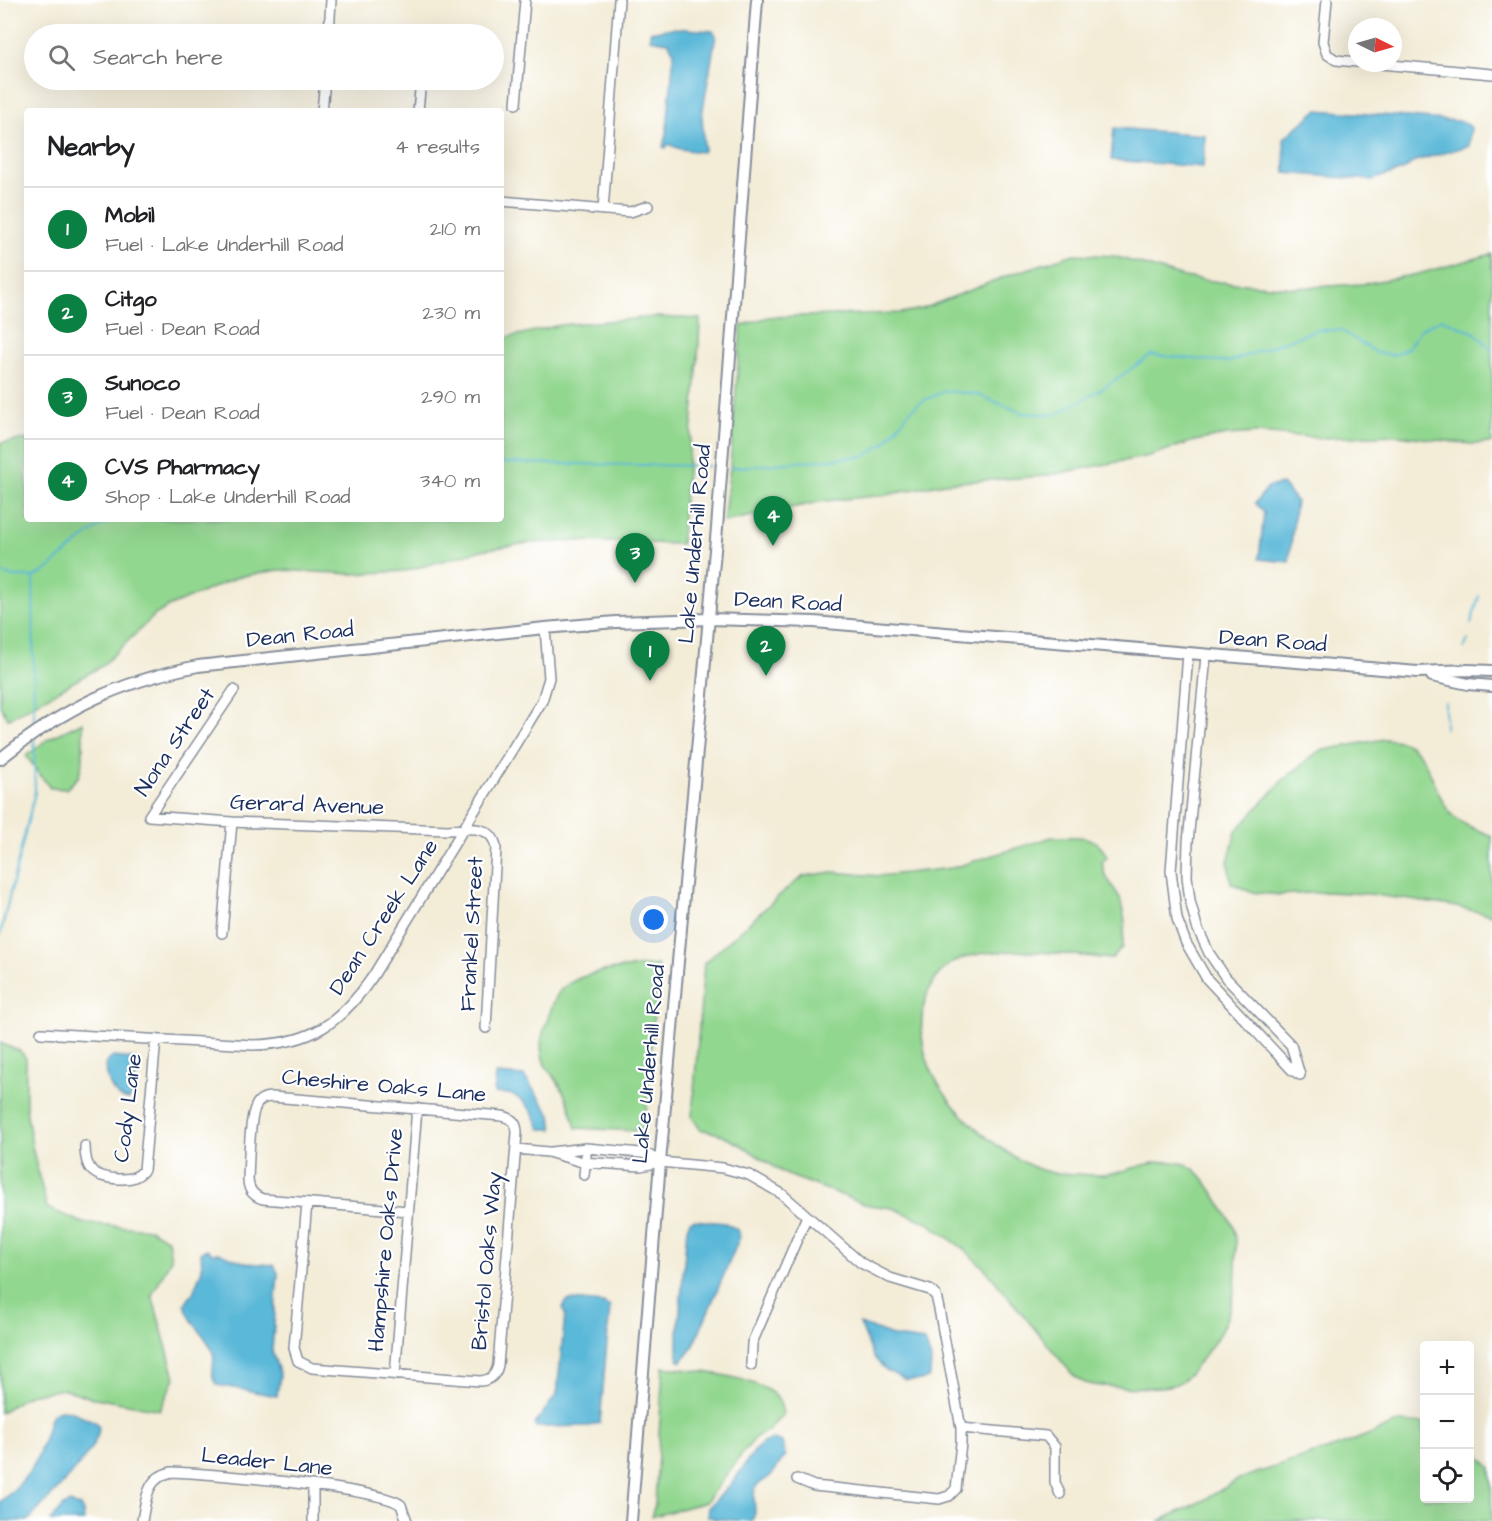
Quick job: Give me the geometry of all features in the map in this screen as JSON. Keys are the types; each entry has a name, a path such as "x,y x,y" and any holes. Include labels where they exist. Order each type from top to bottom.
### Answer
{"street":[{"path":"329,24 331,0"},
{"path":"516,104 525,0"},
{"path":"603,210 619,0"},
{"name":"Lake Underhill Road","path":"631,1521 660,1162 709,619 757,0"},
{"path":"1327,0 1323,42 1327,54 1336,60 1348,61"},
{"path":"1402,66 1492,74"},
{"path":"322,108 324,90"},
{"path":"418,108 420,90"},
{"path":"504,201 632,212 648,206"},
{"name":"Dean Road","path":"0,759 61,714 90,699 161,673 198,666 616,622 709,619 814,622 1418,672 1492,671"},
{"name":"Dean Creek Lane","path":"41,1033 274,1044 303,1038 332,1023 350,1008 362,992 545,695 549,678 545,628"},
{"path":"1188,654 1171,871 1177,919 1186,943 1207,979 1292,1070 1300,1075 1291,1045 1226,978 1209,953 1197,927 1190,902 1187,876 1188,842 1206,656"},
{"name":"Dean Road","path":"1418,672 1468,684 1492,686"},
{"name":"Nona Street","path":"149,816 234,690"},
{"name":"Gerard Avenue","path":"149,816 232,822 464,829"},
{"path":"222,933 232,822"},
{"name":"Frankel Street","path":"464,829 482,830 492,838 496,848 486,1028"},
{"name":"Cody Lane","path":"85,1146 87,1164 92,1172 99,1176 131,1179 139,1176 144,1170 156,1039"},
{"name":"Cheshire Oaks Lane","path":"408,1211 260,1198 249,1189 248,1179 253,1113 260,1100 272,1096 502,1116 509,1118 517,1128 516,1149"},
{"name":"Hampshire Oaks Drive","path":"395,1374 417,1108"},
{"path":"548,1152 586,1148 644,1153 660,1162"},
{"path":"584,1175 586,1148"},
{"path":"516,1149 548,1152 585,1162 641,1166 660,1162 723,1168 753,1177 782,1194 846,1252 868,1267 896,1281 923,1287 936,1296 961,1428 957,1485 953,1493 945,1498 814,1486 797,1479"},
{"name":"Bristol Oaks Way","path":"307,1203 294,1348 297,1359 310,1367 483,1381 491,1378 498,1365 516,1149"},
{"path":"751,1365 752,1343 807,1216"},
{"path":"961,1428 1046,1436 1055,1447 1054,1482 1060,1494"},
{"name":"Leader Lane","path":"142,1521 149,1488 157,1478 169,1472 313,1486 392,1500 402,1508 407,1521"},
{"path":"313,1486 313,1521"}],"green space":[{"path":"1074,254 1114,256 1184,277 1295,288 1362,284 1418,274 1492,254 1492,443 1471,444 1397,435 1322,438 1256,433 1227,435 1194,441 1149,456 1044,476 944,483 886,495 824,501 723,522 730,468 741,326 768,317 901,313 922,309 1009,275"},
{"path":"656,317 700,319 697,376 681,544 575,541 529,543 482,550 406,571 352,574 279,570 238,577 168,607 155,615 102,666 8,719 0,706 0,443 24,439 24,522 504,522 504,338 560,325"},
{"path":"83,722 83,759 79,776 66,789 50,788 26,756 48,739"},
{"path":"1384,739 1401,741 1412,747 1425,763 1451,814 1465,824 1492,836 1492,915 1452,906 1369,894 1326,892 1280,895 1250,892 1231,883 1228,862 1236,831 1284,779 1319,751"},
{"path":"1052,837 1084,838 1097,843 1102,849 1107,857 1102,862 1105,875 1120,898 1125,921 1122,948 1112,959 1015,951 977,955 952,963 938,975 925,999 922,1018 923,1043 935,1078 956,1108 986,1137 1024,1162 1052,1173 1098,1175 1111,1174 1156,1162 1175,1162 1191,1167 1210,1188 1234,1229 1236,1253 1234,1295 1226,1320 1213,1344 1186,1378 1173,1385 1126,1387 1087,1384 1072,1374 986,1270 965,1250 928,1223 893,1208 868,1205 785,1174 741,1145 719,1134 700,1129 692,1117 704,963 789,887 804,876 833,872 879,876 952,868"},
{"path":"658,965 645,1127 637,1131 576,1128 566,1098 545,1065 541,1050 543,1035 557,996 565,986 575,980 598,972"},
{"path":"0,1043 20,1051 26,1058 26,1108 33,1151 47,1208 83,1223 150,1229 168,1240 171,1259 152,1295 175,1378 160,1410 89,1397 64,1389 28,1395 0,1413"},
{"path":"663,1367 725,1376 758,1385 779,1400 783,1414 769,1430 757,1436 706,1502 651,1517 655,1504"},
{"path":"1400,1422 1420,1424 1420,1503 1474,1503 1474,1450 1491,1468 1492,1521 1159,1521 1204,1500 1239,1479 1350,1442"}],"water":[{"path":"672,28 713,31 716,35 702,115 704,150 701,152 680,149 668,144 666,148 663,147 667,129 674,52 668,42 650,39 650,32"},
{"path":"1317,110 1459,121 1471,128 1469,146 1415,161 1403,170 1371,180 1285,173 1284,138"},
{"path":"1114,128 1205,135 1203,167 1111,160"},
{"path":"1282,484 1296,501 1289,562 1259,559 1264,512 1255,503 1268,487"},
{"path":"113,1057 136,1061 134,1086 129,1100 118,1095 109,1081 106,1063"},
{"path":"496,1074 524,1076 551,1115 553,1129 540,1129 532,1112 520,1099 509,1094 494,1093"},
{"path":"690,1221 725,1223 738,1230 740,1237 693,1347 681,1362 678,1360 678,1333 687,1228"},
{"path":"207,1249 212,1253 220,1253 246,1263 274,1265 278,1273 272,1351 280,1375 277,1396 217,1385 214,1381 213,1353 207,1340 190,1317 185,1304 193,1293 202,1269 201,1252"},
{"path":"566,1301 603,1303 610,1307 600,1423 589,1426 537,1427 534,1425 557,1394 565,1315 563,1308"},
{"path":"860,1324 895,1337 925,1341 931,1359 930,1377 923,1380 906,1380 887,1371 874,1358"},
{"path":"60,1410 73,1412 98,1425 98,1434 92,1446 83,1460 28,1521 0,1521 0,1502 21,1483 34,1465 50,1418 53,1413"},
{"path":"773,1439 782,1442 785,1455 772,1475 756,1486 755,1513 752,1521 715,1519 707,1516 708,1508 733,1482 755,1450 763,1443"},
{"path":"69,1503 80,1506 84,1521 50,1521 63,1506"}],"waterway":[{"path":"730,468 865,456 885,443 909,412 920,402 945,391 976,394 1023,413 1055,415 1105,387 1151,355 1229,362 1316,330 1340,330 1377,353 1394,355 1409,347 1421,329 1441,319 1475,333 1492,350"},
{"path":"504,463 709,466"},
{"path":"0,572 13,577 33,577 44,572 89,534 107,522"},
{"path":"33,577 34,729"},
{"path":"1471,624 1479,596"},
{"path":"1464,648 1468,640"},
{"path":"1445,702 1445,728"},
{"path":"0,935 35,792 34,738"}],"place":[{"name":"CVS Pharmacy","path":"773,546"},
{"name":"Sunoco","path":"635,583"},
{"name":"Citgo","path":"766,676"},
{"name":"Mobil","path":"650,681"}]}
